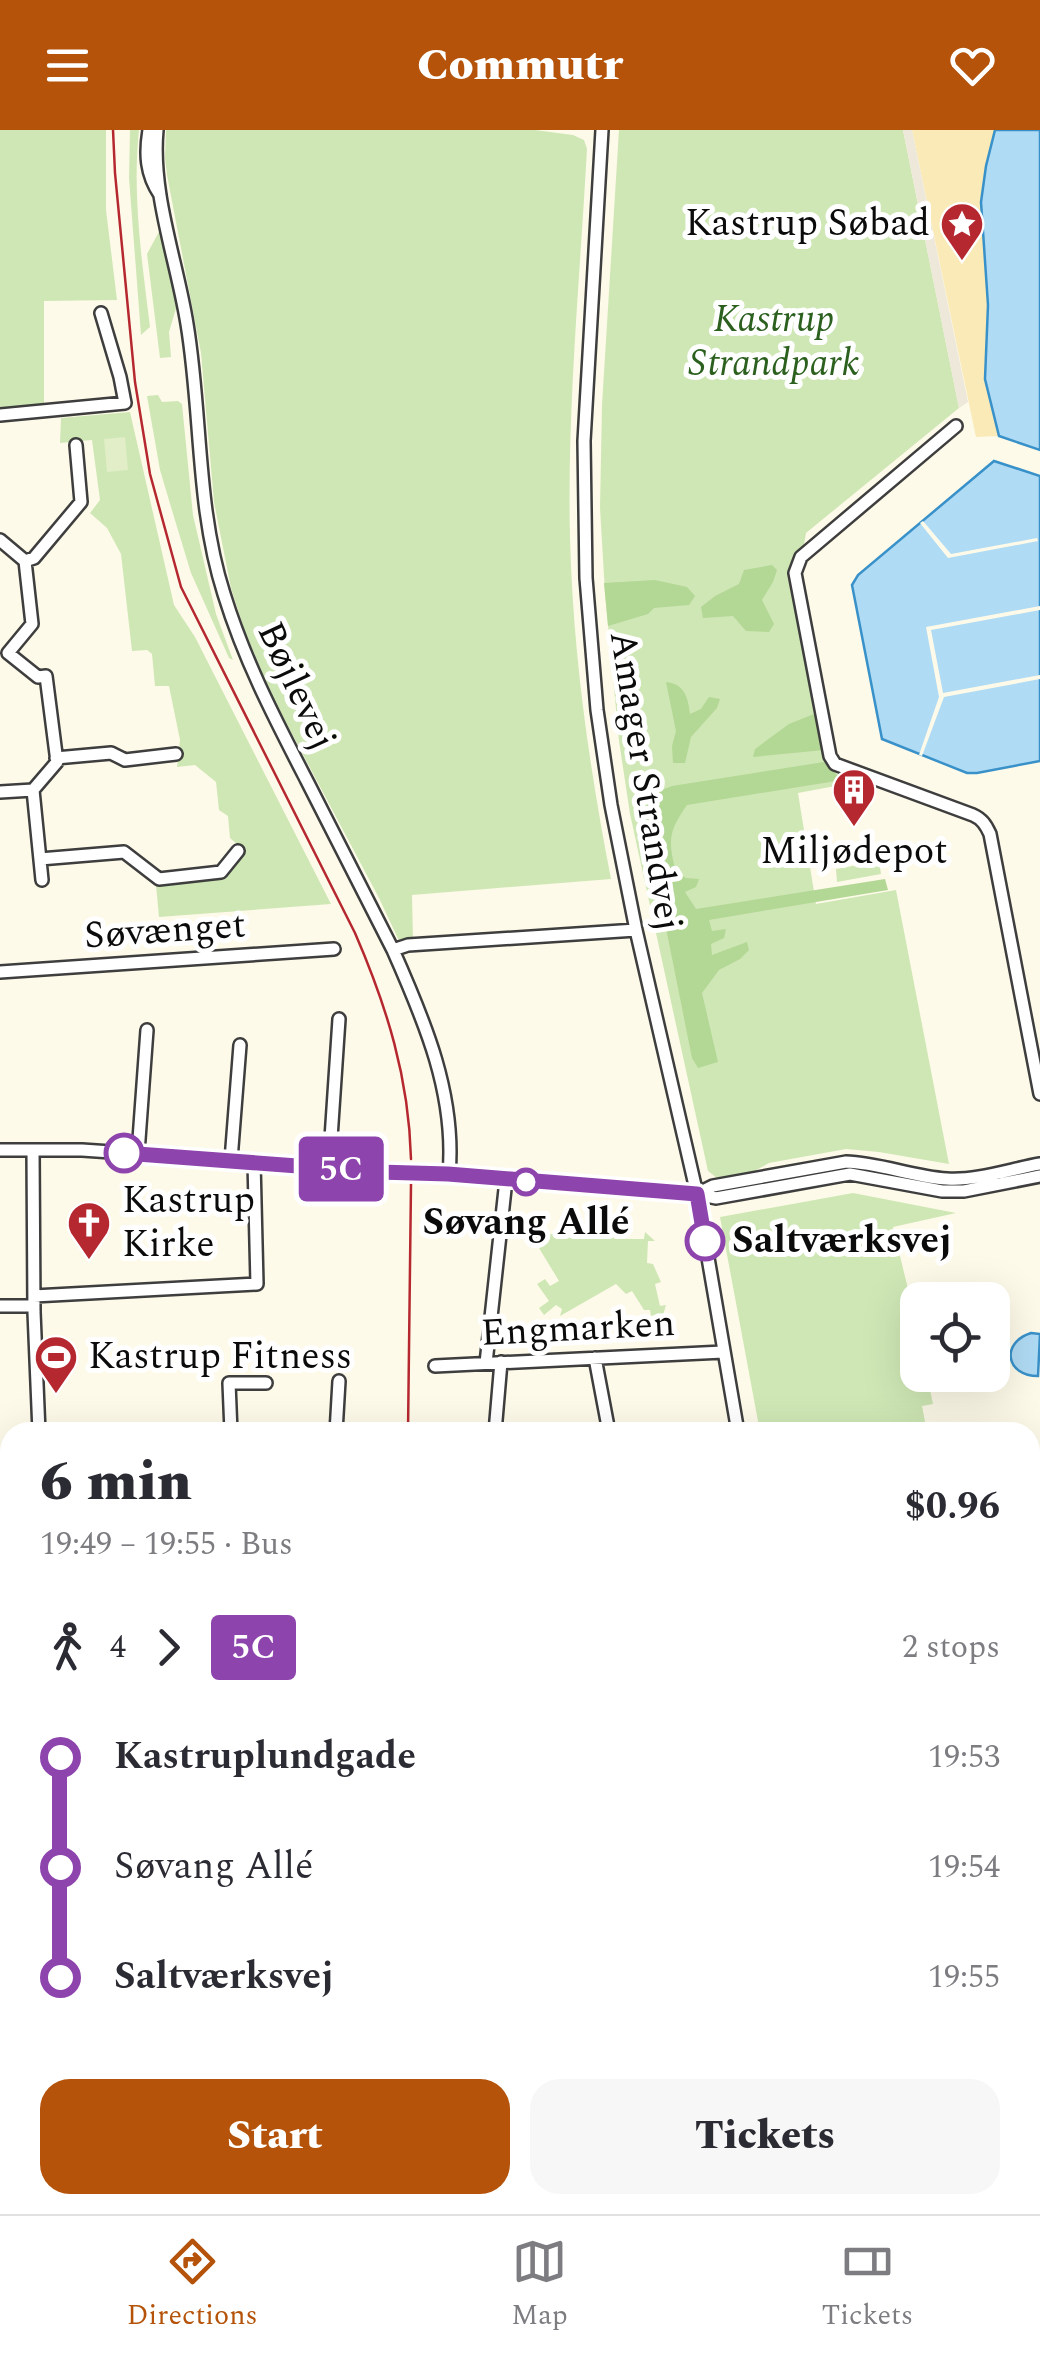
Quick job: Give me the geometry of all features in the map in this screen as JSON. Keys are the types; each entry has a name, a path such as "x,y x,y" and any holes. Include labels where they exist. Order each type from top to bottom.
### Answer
{"street":[{"name":"Bøjlevej","path":"149,130 150,180 162,198"},
{"name":"Bøjlevej","path":"157,130 155,150 162,198 188,325 203,489 223,593 254,679 393,950 426,1027 440,1072 451,1147 448,1174"},
{"name":"Amager Strandvej","path":"602,130 584,441 586,578 597,710 636,930 697,1194 736,1422"},
{"path":"0,415 125,403 101,312"},
{"path":"956,426 801,556 795,573 830,756 835,764 980,818 990,834 1040,1094"},
{"path":"25,561 34,558 81,502 76,445"},
{"path":"0,540 25,561 32,624 4,654 38,677 46,676 57,762 33,790 0,792"},
{"path":"56,758 111,753 124,760 176,754"},
{"path":"33,790 42,880"},
{"path":"40,859 124,852 159,879 222,872 238,851"},
{"path":"393,950 408,945 636,930"},
{"name":"Søvænget","path":"0,972 334,950"},
{"path":"329,1168 339,1019"},
{"path":"138,1154 147,1030"},
{"path":"231,1160 240,1044"},
{"path":"0,1150 82,1150 448,1174 716,1198 850,1174 954,1191 1040,1176"},
{"path":"33,1150 39,1422"},
{"path":"0,1306 113,1292 258,1284 254,1162"},
{"path":"697,1194 714,1186 846,1162 946,1179 1040,1164"},
{"path":"486,1363 506,1180"},
{"name":"Engmarken","path":"435,1366 723,1352"},
{"path":"595,1358 606,1422"},
{"path":"496,1422 501,1362"},
{"path":"337,1422 339,1381"},
{"path":"231,1422 230,1383 266,1382"}],"green space":[{"path":"0,130 106,130 106,210 117,300 44,301 44,405 0,409"},
{"path":"130,130 139,130 137,204 150,327 141,335 129,178"},
{"path":"166,130 535,130 584,140 587,149 572,392 570,538 583,709 611,879 412,895 413,939 400,943 273,698 231,588 214,502 201,353 167,175"},
{"name":"Kastrup Strandpark","path":"619,130 903,130 959,408 806,533 800,568 824,757 846,784 798,793 816,904 896,890 949,1164 846,1149 769,1163 751,1173 717,1178 708,1171 630,814 605,593 600,508 602,405"},
{"path":"161,228 177,305 169,332 171,357 160,358 147,254"},
{"path":"158,395 162,402 182,404 193,515 216,614 233,660 191,573 160,470 147,396"},
{"path":"130,412 174,605 195,637 331,904 159,917 156,885 222,877 245,851 230,838 228,816 219,810 216,782 195,765 177,767 180,740 169,686 155,686 152,654 147,650 132,651 121,554 107,528 90,513 100,500 92,440 60,443 61,418"},
{"path":"125,437 128,470 107,472 104,439"},
{"path":"772,565 777,570 762,600 774,624 769,632 746,631 733,616 703,618 701,607 739,584 744,570"},
{"path":"655,580 687,587 695,596 689,605 654,608 648,614 608,626 604,583"},
{"path":"666,682 681,689 687,697 690,714 701,709 709,697 720,699 717,708 691,737 685,763 673,763 676,731"},
{"path":"819,712 824,750 753,757 755,749 789,724"},
{"path":"824,762 842,780 687,805 676,822 671,844 676,872 699,879 696,887 685,892 696,909 885,879 888,890 709,920 712,931 726,929 724,938 711,944 712,955 747,942 749,950 719,970 702,993 718,1062 698,1068 692,1058 644,818 649,795 672,786"},
{"path":"879,861 881,874 837,882 836,869"},
{"path":"853,1193 956,1213 893,1227 906,1282 900,1282 900,1392 931,1392 933,1404 922,1406 925,1422 758,1422 720,1217"},
{"path":"525,1225 531,1225 531,1232 562,1235 564,1228 613,1232 614,1239 644,1239 645,1232 655,1241 648,1241 647,1263 653,1264 661,1282 655,1284 660,1306 666,1305 663,1315 651,1316 632,1291 626,1294 616,1284 560,1316 562,1309 556,1305 544,1315 539,1308 549,1301 537,1284 545,1279 550,1286 559,1281"}],"sand":[{"name":"Kastrup Søbad","path":"912,130 995,130 981,202 988,305 985,379 999,436 976,437"}],"shaded area":[{"path":"903,130 912,130 968,402 959,408"}],"water":[{"path":"995,130 1040,130 1040,450 999,436 985,379 988,305 981,202"},
{"path":"994,461 1040,476 1040,761 967,773 882,739 852,585 858,575"},
{"path":"1031,1333 1040,1334 1038,1376 1019,1371 1011,1358 1015,1344"}],"pier":[{"path":"923,521 951,554 1037,538 1038,541 948,558 920,523"},
{"path":"1040,606 1040,610 931,630 943,693 1040,675 1040,679 944,697 922,756 919,755 939,697 926,627"}],"railway":[{"path":"113,130 135,382 150,474 181,587 367,961 401,1071 411,1159"},
{"path":"408,1422 411,1184"}],"bus line":[{"name":"5C","path":"124,1153 697,1194 705,1241"}],"place":[{"name":"Kastrup Søbad","path":"962,262"},
{"name":"Miljødepot","path":"854,828"},
{"name":"Søvang Allé","path":"526,1182"},
{"name":"Saltværksvej","path":"705,1241"},
{"name":"Kastrup Kirke","path":"89,1261"},
{"name":"Kastrup Fitness","path":"56,1395"}]}
